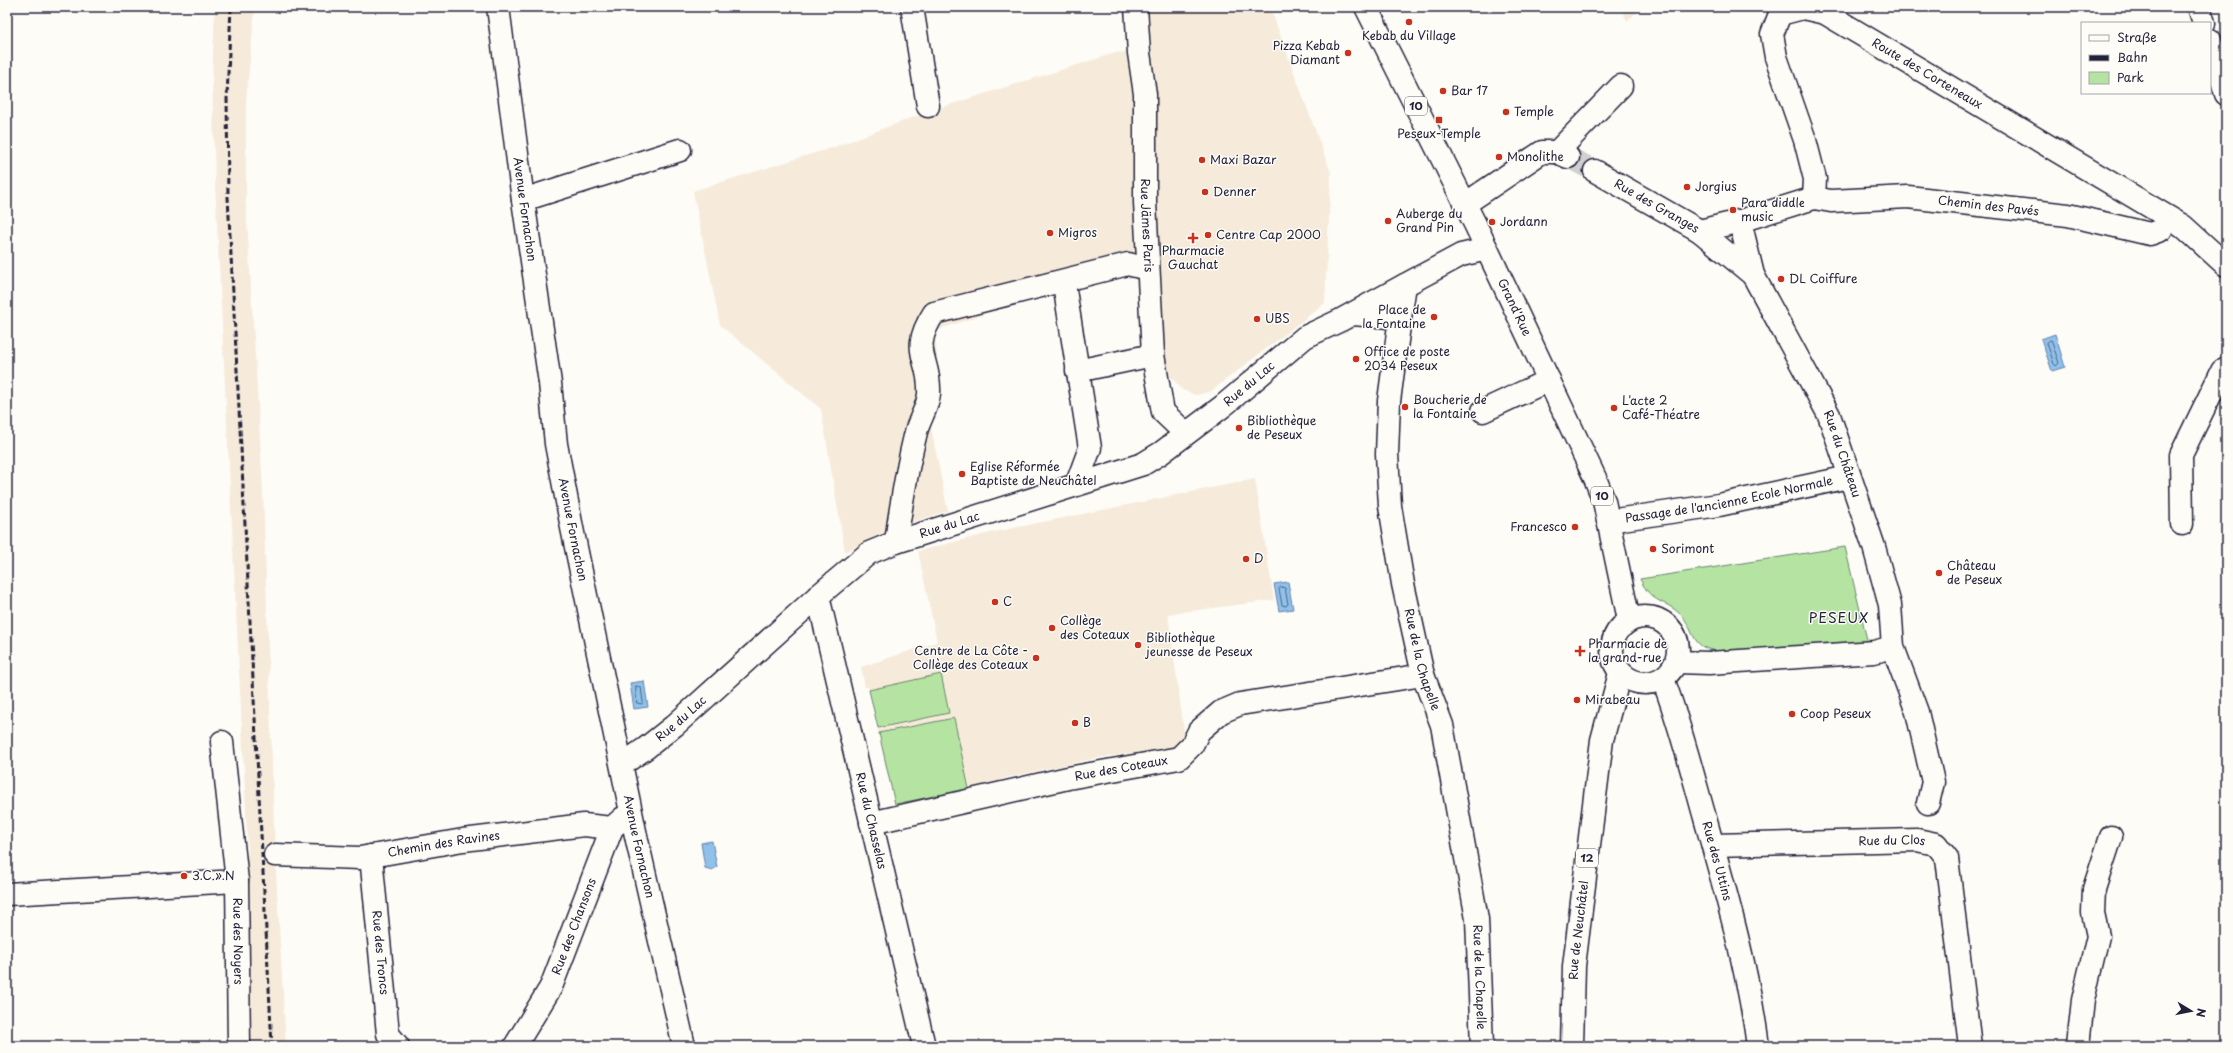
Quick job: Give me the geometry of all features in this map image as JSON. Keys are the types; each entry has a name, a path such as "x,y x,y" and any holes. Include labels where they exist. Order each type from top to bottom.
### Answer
{"street":[{"name":"Avenue Fornachon","path":"498,7 523,200 550,383 556,444 572,528 631,808 684,1046"},
{"path":"912,7 928,106"},
{"name":"Rue Jämes Paris","path":"1136,7 1138,53 1145,94 1145,202 1153,355 1163,412 1185,433"},
{"name":"Grand'Rue","path":"1366,7 1487,249 1595,478 1608,521 1629,620"},
{"path":"2199,7 2204,22"},
{"name":"Route des Corteneaux","path":"1814,198 1815,179 1807,148 1776,57 1772,34 1778,10 1803,8 1825,13 2183,226 2226,265"},
{"path":"2211,43 2226,94"},
{"path":"1465,204 1542,152 1562,154 1621,86"},
{"path":"523,200 680,150"},
{"name":"Rue des Granges","path":"1595,171 1700,231 1740,221 1814,198"},
{"name":"Chemin des Pavés","path":"1814,198 1831,201 1908,198 2068,216 2150,234 2160,230"},
{"name":"Rue du Château","path":"1740,221 1753,275 1829,415 1874,547 1890,605 1893,647 1917,712 1933,782 1928,802"},
{"name":"Rue du Château","path":"1700,231 1753,275"},
{"path":"1353,314 1461,255 1487,249"},
{"path":"896,542 904,486 916,430 929,395 920,344 925,327 934,313 1128,264 1148,269"},
{"path":"1353,314 1400,318 1405,285"},
{"path":"1065,290 1090,448 1077,483"},
{"name":"Rue du Lac","path":"622,760 630,758 646,748 675,725 818,596 870,553 896,542 1077,483 1143,464 1161,453 1185,433 1223,406 1305,337 1353,314"},
{"name":"Rue de la Chapelle","path":"1400,318 1389,401 1387,454 1390,506 1402,576 1423,675 1442,725 1477,919 1482,1046"},
{"path":"1078,371 1153,355"},
{"path":"2182,524 2180,455 2222,371 2226,368"},
{"path":"1483,411 1549,380"},
{"name":"Passage de l'ancienne Ecole Normale","path":"1608,521 1719,505 1849,477"},
{"name":"Rue du Chasselas","path":"818,596 924,1046"},
{"path":"1640,617 1650,617 1661,621 1669,627 1675,636 1678,647 1677,662 1662,679 1652,683 1640,684 1629,680 1620,673 1614,665 1612,645 1618,631 1629,620 1640,617"},
{"path":"1677,662 1709,663 1874,652 1893,647"},
{"name":"Rue de Neuchâtel","path":"1572,1046 1574,966 1602,740 1620,673"},
{"name":"Rue des Coteaux","path":"871,822 1068,778 1179,758 1192,745 1199,731 1221,712 1240,704 1423,675"},
{"name":"Rue des Uttins","path":"1662,679 1674,708 1713,845 1752,1005 1758,1046"},
{"name":"Rue des Noyers","path":"222,742 237,881 239,1046"},
{"name":"Rue des Chansons","path":"523,1042 563,960 612,828 631,808"},
{"name":"Chemin des Ravines","path":"275,855 360,858 463,840 584,825 612,828"},
{"path":"2078,1046 2083,1000 2098,936 2093,913 2094,889 2110,837"},
{"name":"Rue du Clos","path":"1713,845 1917,840 1936,844 1947,858 1970,1046"},
{"name":"Rue des Troncs","path":"371,856 388,1034 398,1046"},
{"path":"7,894 237,881"}],"shaded area":[{"path":"215,7 255,7 246,101 246,203 263,490 275,855 286,1046 239,1046 237,881 248,853 215,183 212,78"},
{"path":"1126,7 1270,7 1331,173 1325,303 1210,392 1196,395 1182,390 1153,355 1148,269 1064,280 999,309 935,331 940,396 930,423 948,511 888,530 845,552 821,409 720,325 693,191 834,147 933,110 1115,53 1126,52"},
{"path":"1620,7 1642,7 1627,21"},
{"name":"Collège des Coteaux","path":"1255,479 1274,600 1168,614 1185,737 1174,748 1097,758 1001,779 1002,781 895,804 868,687 865,687 861,667 937,642 918,551 994,532"}],"green space":[{"path":"1845,547 1868,644 1713,654 1713,650 1706,648 1697,641 1681,615 1669,606 1654,598 1645,588 1640,579"},
{"path":"941,674 949,713 878,728 869,690"},
{"path":"954,718 969,789 895,804 879,733"}],"water":[{"path":"2055,334 2065,367 2052,371 2041,339"},
{"path":"1288,582 1293,609 1279,611 1274,584"},
{"path":"644,681 648,707 634,709 630,683"},
{"path":"712,841 717,867 712,870 705,868 701,843"}],"tunnel":[{"path":"1568,157 1595,171"}],"railway":[{"path":"231,7 227,97 228,197 272,1046"}],"place":[{"name":"Kebab du Village","path":"1409,22"},
{"name":"Pizza Kebab Diamant","path":"1348,53"},
{"name":"Bar 17","path":"1443,91"},
{"name":"Temple","path":"1506,112"},
{"name":"Peseux-Temple","path":"1439,120"},
{"name":"Monolithe","path":"1499,157"},
{"name":"Maxi Bazar","path":"1202,160"},
{"name":"Jorgius","path":"1687,187"},
{"name":"Denner","path":"1205,192"},
{"name":"Para diddle music","path":"1733,210"},
{"name":"Auberge du Grand Pin","path":"1388,221"},
{"name":"Jordann","path":"1492,222"},
{"name":"Migros","path":"1050,233"},
{"name":"Centre Cap 2000","path":"1208,235"},
{"name":"Pharmacie Gauchat","path":"1193,238"},
{"name":"DL Coiffure","path":"1781,279"},
{"name":"Place de la Fontaine","path":"1434,317"},
{"name":"UBS","path":"1257,319"},
{"name":"Office de poste 2034 Peseux","path":"1356,359"},
{"name":"Boucherie de la Fontaine","path":"1405,407"},
{"name":"L'acte 2 Café-Théatre","path":"1614,408"},
{"name":"Bibliothèque de Peseux","path":"1239,428"},
{"name":"Eglise Réformée Baptiste de Neuchâtel","path":"962,474"},
{"name":"Francesco","path":"1575,527"},
{"name":"Sorimont","path":"1653,549"},
{"name":"D","path":"1246,559"},
{"name":"Château de Peseux","path":"1939,573"},
{"name":"C","path":"995,602"},
{"name":"Collège des Coteaux","path":"1052,628"},
{"name":"Bibliothèque jeunesse de Peseux","path":"1138,645"},
{"name":"Pharmacie de la grand-rue","path":"1580,651"},
{"name":"Centre de La Côte - Collège des Coteaux","path":"1036,658"},
{"name":"Mirabeau","path":"1577,700"},
{"name":"Coop Peseux","path":"1792,714"},
{"name":"B","path":"1075,723"},
{"name":"3.C.».N","path":"184,876"}],"district":[{"name":"PESEUX","path":"1839,618"}]}
